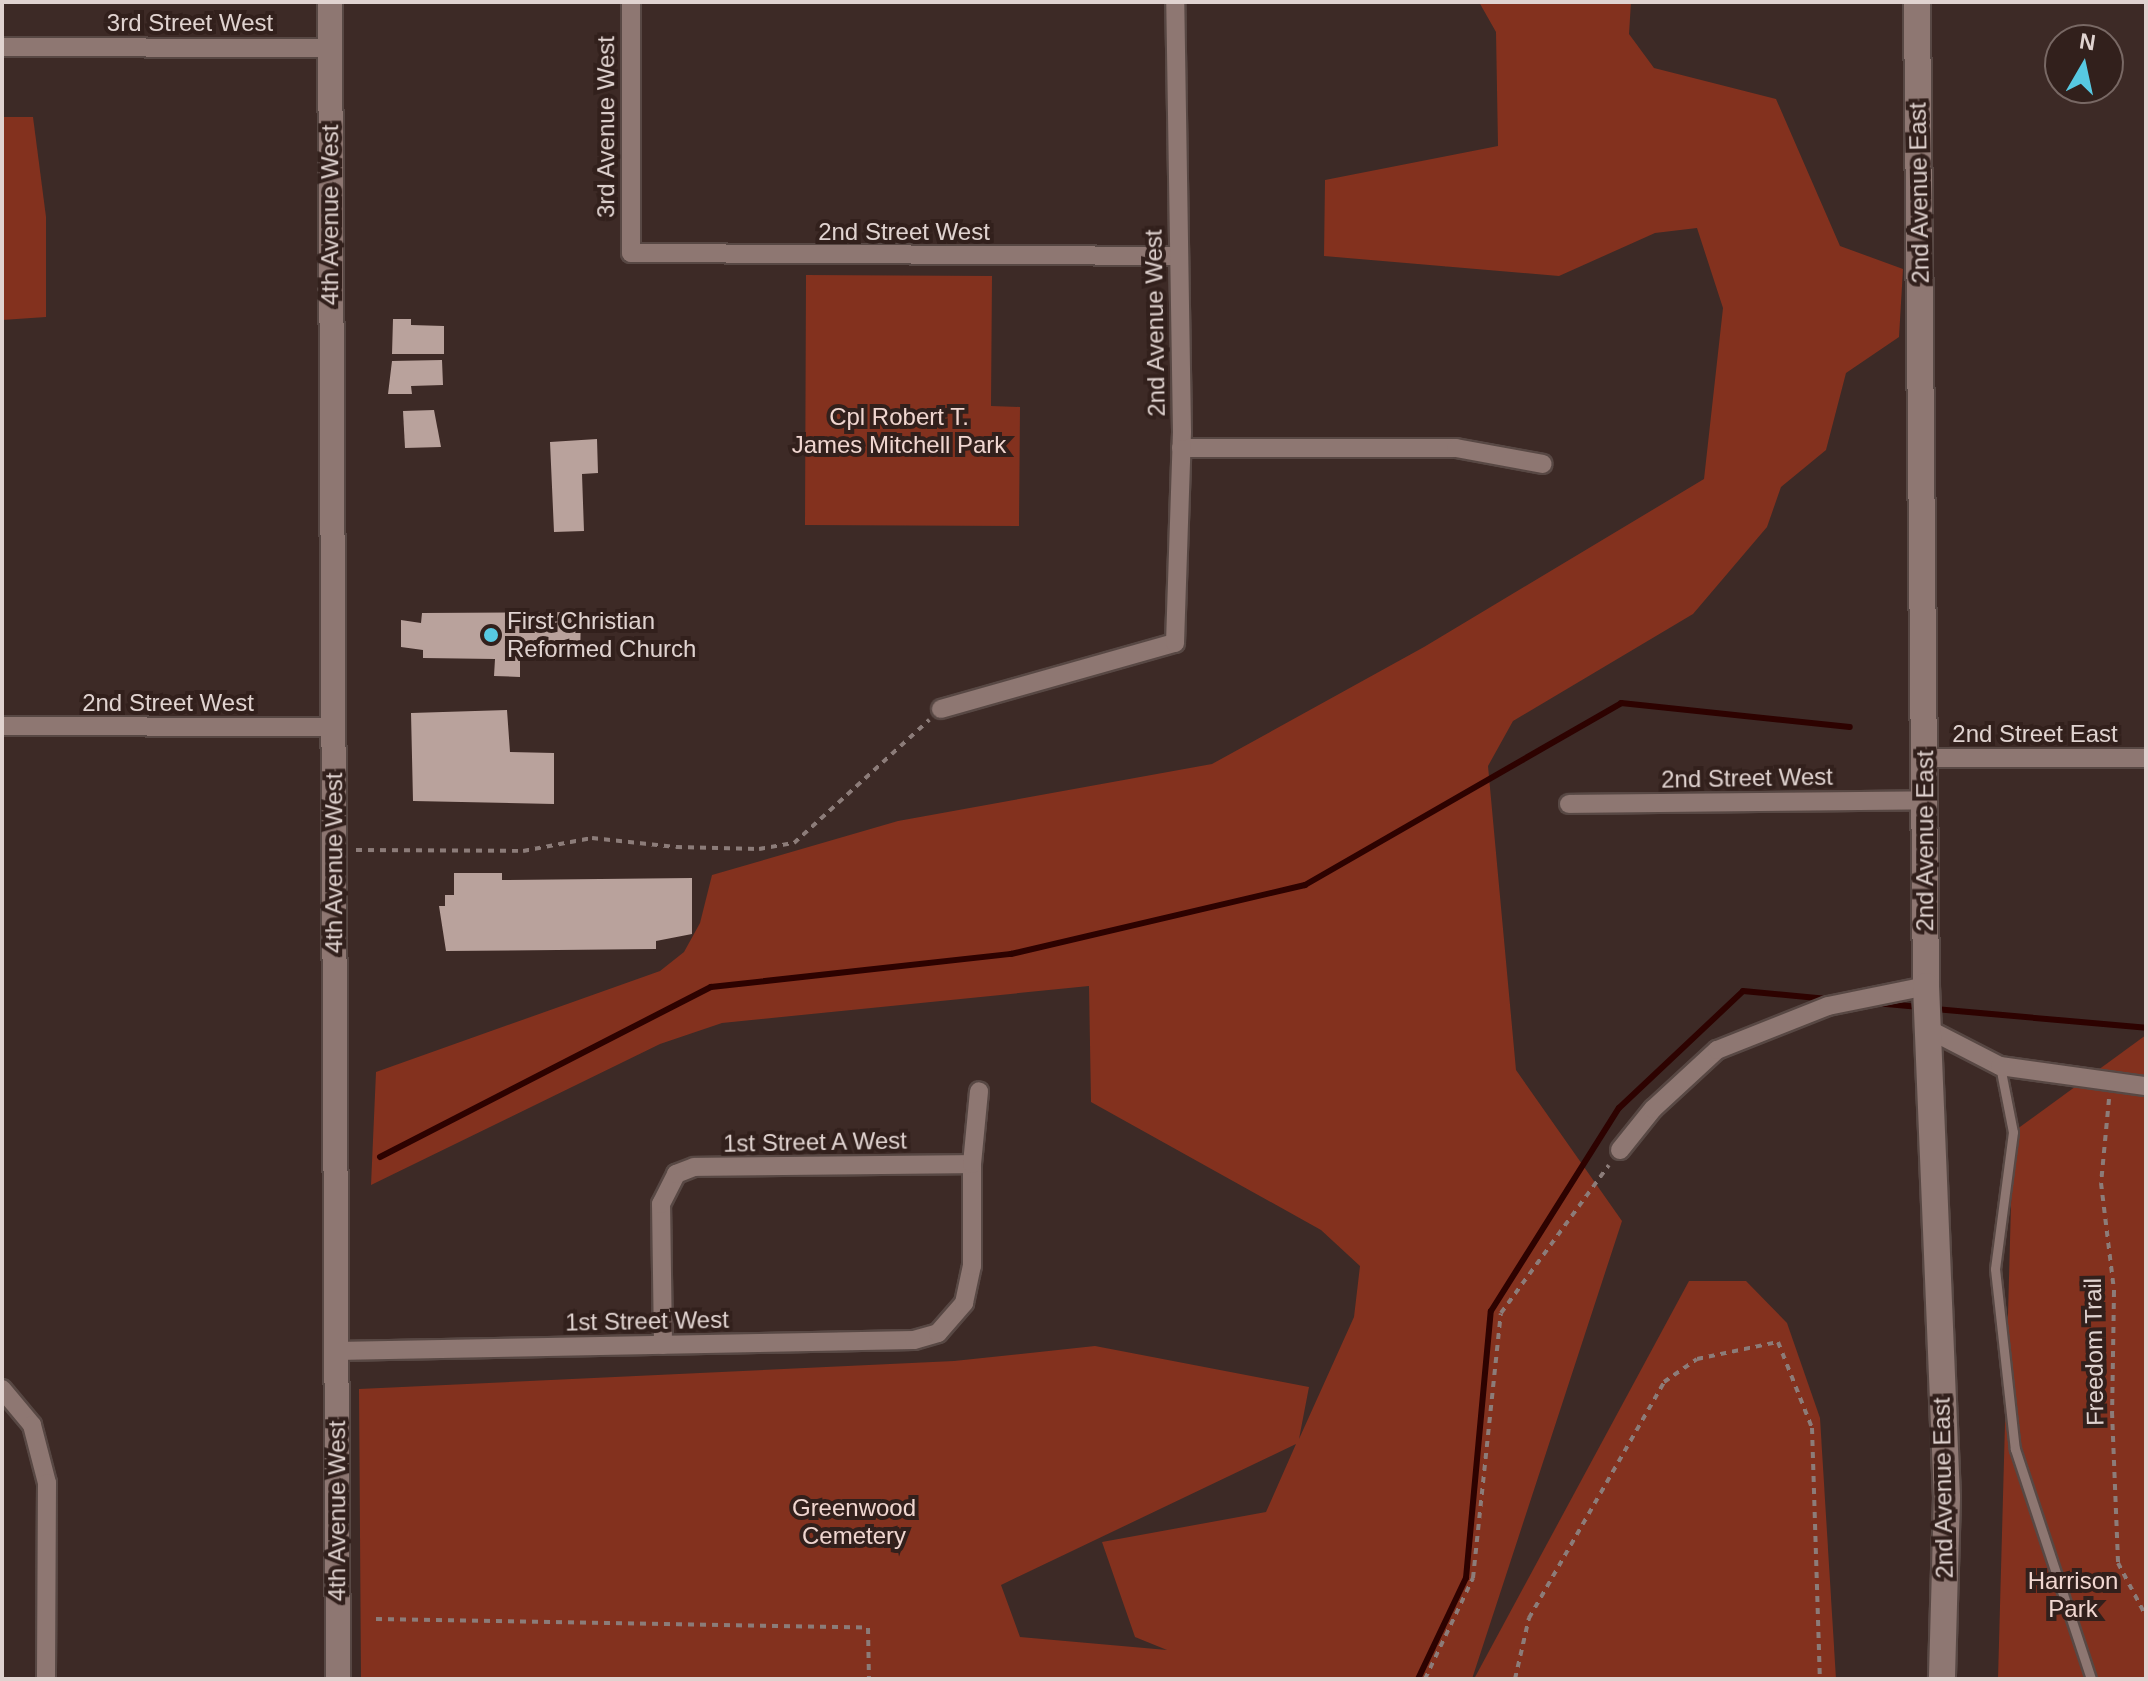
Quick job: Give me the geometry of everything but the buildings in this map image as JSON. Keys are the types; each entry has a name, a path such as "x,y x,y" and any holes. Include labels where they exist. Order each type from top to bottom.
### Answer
{"main road":[{"name":"2nd Avenue East","path":"1917,2 1926,1028 1947,1497 1942,1679"}],"street":[{"name":"4th Avenue West","path":"330,2 338,1679"},
{"name":"3rd Avenue West","path":"631,2 631,253"},
{"name":"2nd Avenue West","path":"941,709 1175,643 1181,448 1175,2"},
{"name":"3rd Street West","path":"2,47 330,48"},
{"name":"2nd Street West","path":"631,253 1177,256"},
{"path":"1181,448 1456,448 1543,464"},
{"name":"2nd Street West","path":"2,726 333,727"},
{"name":"2nd Street East","path":"1925,758 2146,758"},
{"name":"2nd Street West","path":"1569,804 1925,800"},
{"path":"1620,1150 1653,1109 1717,1050 1828,1006 1926,986"},
{"path":"1926,1028 2000,1066 2144,1086"},
{"path":"972,1164 979,1091"},
{"name":"1st Street West","path":"336,1351 914,1340 938,1333 953,1321 964,1303 972,1266 972,1164"},
{"name":"1st Street A West","path":"663,1345 666,1187 676,1174 694,1167 972,1164"},
{"path":"2,1389 32,1425 47,1483 46,1679"}],"lane":[{"path":"2000,1066 2013,1132 1995,1269 2015,1449 2091,1679"}],"path":[{"path":"333,850 523,851 592,838 690,848 759,849 794,843 941,709"},
{"name":"Freedom Trail","path":"2110,1081 2101,1183 2114,1291 2112,1412 2118,1563 2146,1616"},
{"path":"1425,1679 1473,1578 1501,1313 1620,1150"},
{"path":"1515,1679 1529,1618 1664,1382 1697,1359 1778,1342 1812,1428 1820,1679"},
{"path":"376,1619 868,1628 869,1679"}],"green space":[{"name":"Greenwood Cemetery","path":"1479,2 1631,2 1629,34 1654,68 1776,99 1840,246 1903,269 1899,337 1846,373 1826,450 1781,487 1767,527 1693,614 1513,721 1488,766 1516,1070 1622,1221 1472,1679 361,1679 359,1389 954,1361 1095,1346 1309,1387 1299,1439 1354,1317 1360,1266 1321,1230 1091,1102 1089,986 722,1023 660,1044 371,1185 376,1072 660,971 684,952 700,923 712,875 898,821 1212,764 1424,647 1704,479 1723,308 1697,228 1655,233 1559,276 1324,256 1325,180 1498,146 1496,32","holes":["1296,1444 1266,1512 1102,1542 1135,1637 1167,1650 1020,1637 1001,1585"]},
{"path":"2,117 33,117 46,217 46,317 2,320"},
{"name":"Cpl Robert T. James Mitchell Park","path":"806,275 992,276 991,406 1020,407 1019,526 805,525"},
{"name":"Harrison Park","path":"2146,1035 2146,1679 1998,1679 2013,1132"},
{"path":"1689,1281 1746,1281 1787,1323 1820,1418 1836,1679 1474,1679"}],"waterway":[{"path":"380,1157 711,987 1011,954 1305,885 1621,703 1850,727"},
{"path":"1418,1679 1466,1578 1491,1311 1619,1108 1743,991 1828,999"},
{"path":"1875,1003 1920,1007"},
{"path":"1935,1009 2146,1028"}],"place":[{"name":"First Christian Reformed Church","path":"491,635"}]}
